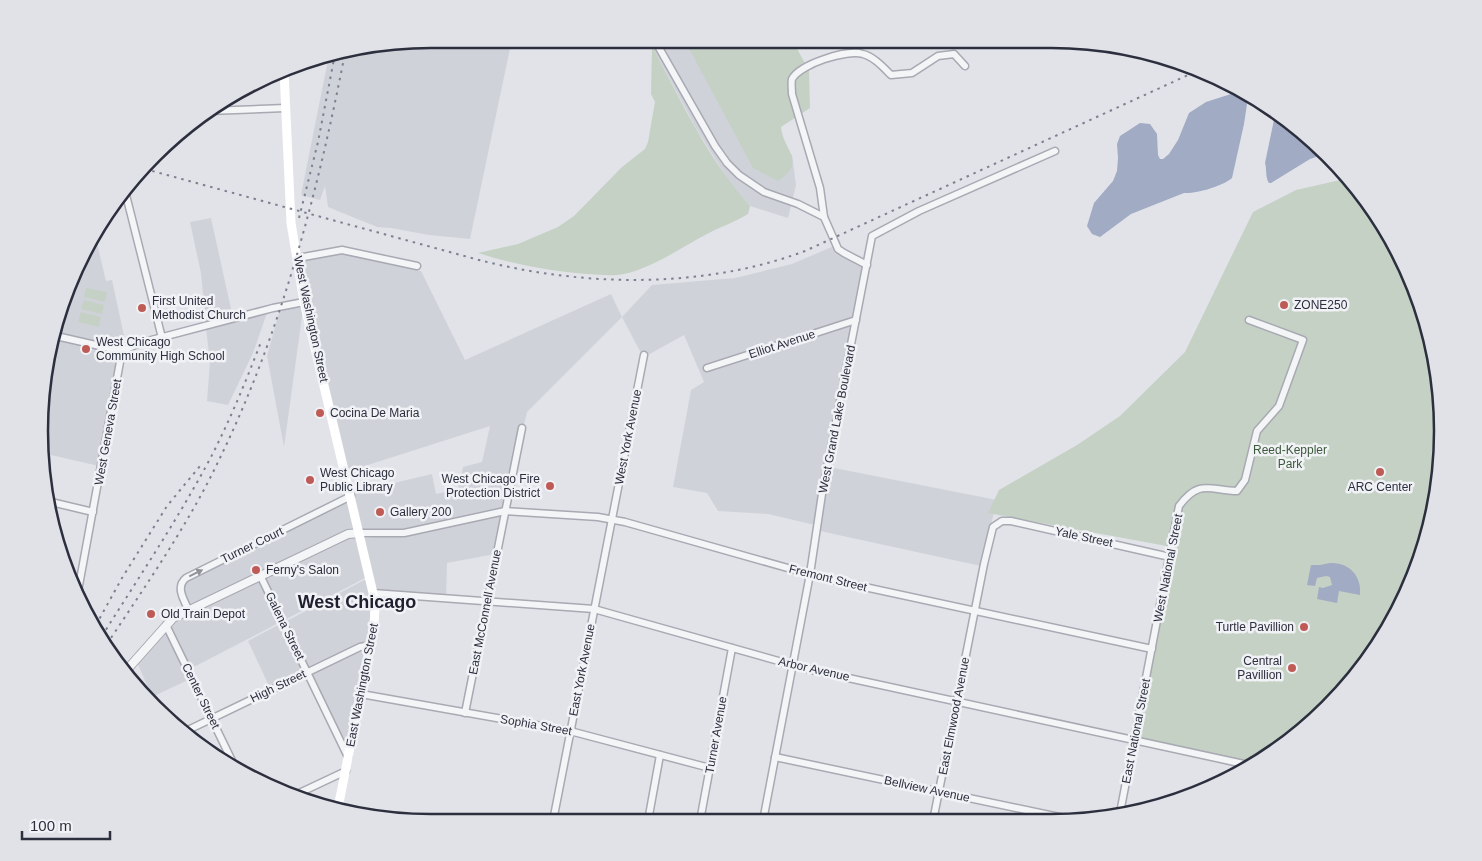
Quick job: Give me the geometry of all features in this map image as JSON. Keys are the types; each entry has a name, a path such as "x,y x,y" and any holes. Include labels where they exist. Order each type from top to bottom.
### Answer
{"main road":[{"name":"West Washington Street","path":"284,77 291,223 304,302 360,533"},
{"name":"East Washington Street","path":"339,802 375,618 373,593 360,533"}],"street":[{"path":"659,48 715,146 727,163 738,174 764,192 824,216"},
{"path":"867,265 838,249 824,216 820,188 792,94 792,80 800,69 838,54 863,53 879,62 891,75 912,73 938,56 954,54 964,66"},
{"path":"220,111 285,108"},
{"name":"West Grand Lake Boulevard","path":"764,814 810,574 822,494 872,236 919,211 1055,151"},
{"path":"127,198 162,338"},
{"path":"298,258 342,250 417,266"},
{"path":"60,337 122,352 138,344 272,308 304,302"},
{"name":"Elliot Avenue","path":"707,368 856,320"},
{"name":"West National Street","path":"1152,649 1179,506 1188,494 1205,487 1221,491 1237,491 1245,480 1257,431 1278,406 1303,340 1250,320"},
{"name":"West Geneva Street","path":"80,583 122,352"},
{"name":"West York Avenue","path":"612,520 644,355"},
{"name":"East McConnell Avenue","path":"464,712 522,428"},
{"name":"Turner Court","path":"189,611 180,590 180,585 186,578 351,496"},
{"path":"55,503 93,512"},
{"name":"Fremont Street","path":"360,533 404,533 505,511 598,517 810,574 1152,649"},
{"name":"East York Avenue","path":"554,814 612,520"},
{"name":"Yale Street","path":"998,523 1011,521 1170,556"},
{"name":"East Elmwood Avenue","path":"934,814 991,530 998,523"},
{"path":"129,667 173,618 348,534 360,533"},
{"name":"Galena Street","path":"260,575 348,758"},
{"name":"Arbor Avenue","path":"373,593 594,609 793,665 1241,763"},
{"name":"Center Street","path":"166,624 230,756"},
{"name":"High Street","path":"191,729 360,647 370,645"},
{"name":"Turner Avenue","path":"701,814 732,648"},
{"name":"East National Street","path":"1121,807 1152,649"},
{"name":"Sophia Street","path":"361,694 570,731 710,768"},
{"path":"649,814 660,754"},
{"name":"Bellview Avenue","path":"775,757 1044,814"},
{"path":"303,791 346,771"}],"shaded area":[{"path":"405,48 510,48 470,239 377,227 328,207 325,186 320,200 301,195 328,62 356,55"},
{"path":"653,48 721,48 747,114 792,155 796,185 788,218 750,206 732,186 697,130"},
{"path":"211,218 233,318 206,325 201,273 190,222"},
{"name":"West Chicago Community High School","path":"97,243 106,281 112,280 126,345 120,353 99,466 48,454 48,405 55,356 68,307 87,261"},
{"path":"834,246 843,256 864,266 815,525 768,514 718,511 707,493 673,487 691,390 704,382 684,335 646,356 642,355 622,317 652,285 735,278 792,264"},
{"path":"341,252 421,271 465,360 611,294 622,317 527,412 504,509 402,532 362,535 352,493 432,474 436,494 458,489 463,467 482,462 490,426 349,471 300,262"},
{"path":"304,302 284,447 267,356 281,306"},
{"path":"267,313 253,353 228,405 207,401 210,362 206,328"},
{"path":"829,467 997,500 981,566 820,531"},
{"path":"352,498 369,576 188,670 166,625 189,611 180,590 182,581"},
{"path":"503,513 495,554 447,563 446,598 375,592 363,538 404,535"},
{"path":"368,578 373,598 369,644 307,670 285,622"},
{"path":"282,623 305,671 270,688 248,641"},
{"path":"165,628 190,679 155,696 148,689 137,662"},
{"path":"369,647 348,753 309,673 360,649"}],"green space":[{"path":"653,48 708,149 750,206 748,214 707,234 663,259 640,269 617,275 572,273 545,269 478,253 518,244 558,227 574,216 622,167 645,149 655,102 651,94"},
{"path":"689,48 797,48 809,71 810,108 781,127 793,161 791,168 778,181 753,168"},
{"name":"Reed-Keppler Park","path":"1341,180 1370,218 1395,261 1414,307 1427,356 1434,405 1434,456 1427,505 1414,554 1395,600 1370,643 1339,683 1304,718 1285,734 1243,762 1134,739 1172,547 988,513 999,490 1077,445 1120,416 1185,352 1253,212 1296,190"},
{"path":"86,288 107,292 105,302 84,297"},
{"path":"84,300 104,305 102,314 81,309"},
{"path":"81,312 101,317 99,327 78,322"}],"water":[{"path":"1233,93 1245,100 1247,104 1232,178 1216,187 1184,193 1131,214 1100,237 1092,234 1087,226 1094,203 1113,181 1117,171 1117,144 1120,136 1140,123 1150,124 1157,134 1158,155 1160,159 1163,159 1169,154 1178,140 1189,113 1206,102"},
{"path":"1274,119 1318,156 1310,159 1271,183 1269,183 1267,178 1265,163"},
{"path":"1330,563 1343,565 1353,572 1359,582 1360,595 1339,591 1337,603 1317,599 1319,587 1323,588 1332,585 1330,577 1326,576 1317,578 1315,586 1307,585 1311,565"}],"railway":[{"path":"110,640 194,508 241,412 279,312 295,261 323,157 344,58"},
{"path":"299,218 318,142 334,60"},
{"path":"150,170 479,260 519,269 601,279 685,278 726,272 766,263 805,251 1190,74"},
{"path":"105,631 172,525 211,457 238,400 261,342"},
{"path":"98,621 122,578 167,506 200,466"}],"place":[{"name":"ZONE250","path":"1284,305"},
{"name":"First United Methodist Church","path":"142,308"},
{"name":"West Chicago Community High School","path":"86,349"},
{"name":"Cocina De Maria","path":"320,413"},
{"name":"ARC Center","path":"1380,472"},
{"name":"West Chicago Public Library","path":"310,480"},
{"name":"West Chicago Fire Protection District","path":"550,486"},
{"name":"Gallery 200","path":"380,512"},
{"name":"Ferny's Salon","path":"256,570"},
{"name":"Old Train Depot","path":"151,614"},
{"name":"Turtle Pavillion","path":"1304,627"},
{"name":"Central Pavillion","path":"1292,668"}],"district":[{"name":"West Chicago","path":"357,602"}]}
